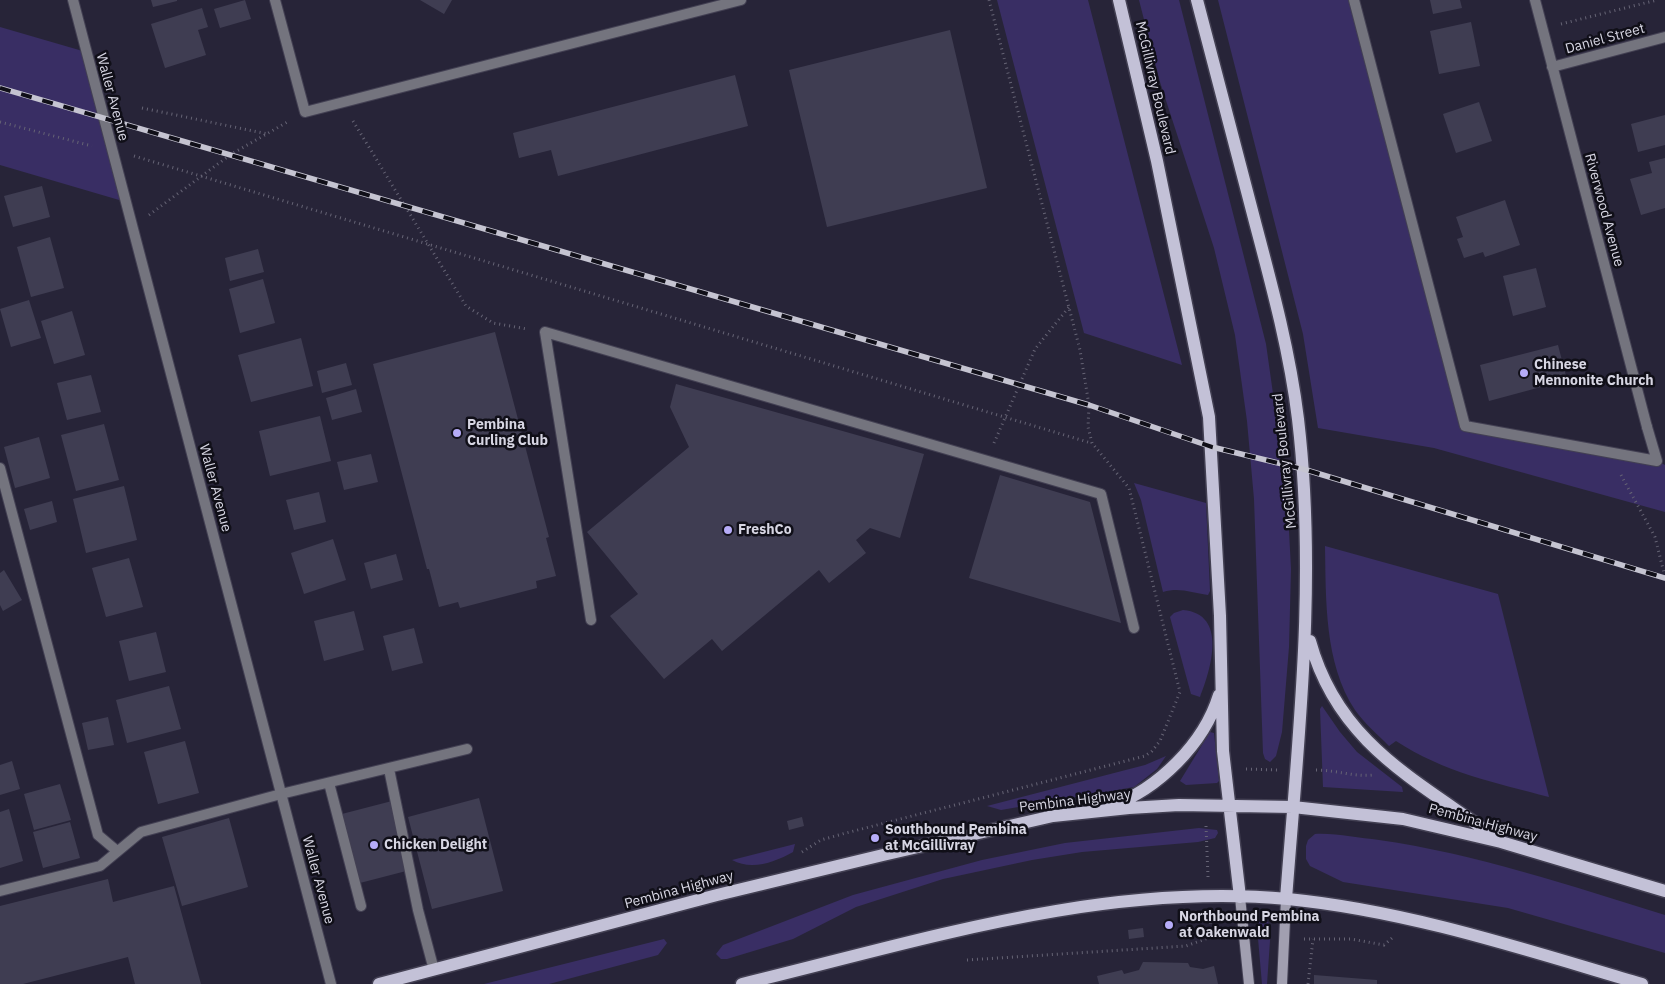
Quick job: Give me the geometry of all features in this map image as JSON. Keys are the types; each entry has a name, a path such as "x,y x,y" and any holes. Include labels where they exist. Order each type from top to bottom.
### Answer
{"main road":[{"name":"McGillivray Boulevard","path":"1119,0 1159,170 1209,417 1220,616 1224,751 1240,897"},
{"name":"McGillivray Boulevard","path":"1197,0 1268,269 1298,416 1308,540 1306,629 1286,899"},
{"path":"1306,629 1324,681 1341,711 1366,742 1412,780 1501,842"},
{"path":"1095,811 1117,804 1135,794 1178,761 1204,729 1216,704 1221,683"},
{"name":"Pembina Highway","path":"379,984 717,895 1014,824 1053,816 1095,811 1229,805 1293,807 1403,819 1501,842 1665,892"},
{"path":"742,984 994,922 1048,912 1110,903 1240,897 1286,899 1423,923 1501,942 1642,984"}],"street":[{"name":"Waller Avenue","path":"73,0 331,984"},
{"path":"276,0 305,112 741,0"},
{"path":"1354,0 1465,426 1661,463"},
{"name":"Riverwood Avenue","path":"1535,0 1647,427 1661,463"},
{"name":"Daniel Street","path":"1552,67 1665,38"},
{"path":"591,620 545,332 1101,494 1134,628"},
{"path":"0,468 98,835 117,851"},
{"path":"0,891 100,866 141,832 281,794 467,749"},
{"path":"389,769 418,910 434,970"},
{"path":"329,782 361,906"},
{"path":"1240,897 1249,984"},
{"path":"1282,984 1286,899"}],"path":[{"path":"821,840 1145,756 1152,752 1160,741 1180,692 1129,488 1092,443 1088,427 1089,406 1080,350 989,0"},
{"path":"1542,29 1657,0"},
{"path":"342,102 466,306 494,323 545,332"},
{"path":"142,108 268,134"},
{"path":"132,228 230,155 305,112"},
{"path":"0,122 203,175 1092,443"},
{"path":"987,462 1004,417 1035,349 1069,306"},
{"path":"1609,452 1654,537 1665,576"},
{"path":"968,960 1186,946 1211,937 1205,805"},
{"path":"1308,984 1314,939 1351,939 1384,945"}],"shaded area":[{"path":"997,0 1088,0 1182,365 1084,333"},
{"path":"1139,0 1179,0 1266,344 1287,493 1291,569 1289,647 1282,732 1276,756 1270,762 1265,759 1263,753 1254,499 1247,421 1235,335 1214,248 1160,82"},
{"path":"1218,0 1350,0 1465,426 1657,461 1665,465 1665,512 1434,448 1318,428 1303,334"},
{"path":"0,27 86,52 126,202 0,165"},
{"path":"1134,483 1206,503 1210,591 1208,595 1180,590 1163,592 1141,500"},
{"path":"1325,546 1498,594 1549,797 1451,769 1414,752 1396,741 1389,746 1363,720 1345,692 1337,672 1332,651 1327,609"},
{"path":"1183,610 1197,614 1206,621 1211,632 1211,658 1200,697 1191,694 1170,617 1174,613"},
{"path":"1322,706 1357,752 1402,787 1403,792 1323,787 1320,709"},
{"path":"1210,732 1214,733 1219,781 1217,783 1186,785 1180,781"},
{"path":"1166,756 1157,769 1134,787 1001,810 987,806 1145,765"},
{"path":"1199,828 1217,830 1218,833 1215,838 1198,842 1082,852 1032,860 943,879 856,907 793,939 727,959 721,959 716,954 723,945 853,895 982,860 1065,843"},
{"path":"1315,834 1379,840 1488,862 1665,915 1665,953 1508,908 1343,882 1310,866 1306,859 1306,846 1308,840"},
{"path":"795,844 793,852 771,862 747,865 732,860"},
{"path":"1259,922 1268,922 1271,926 1267,984 1262,984 1257,927"},
{"path":"664,939 667,943 658,955 549,984 484,984"}],"building":[{"path":"151,0 177,0 177,1 153,7"},
{"path":"245,0 251,19 220,28 214,9"},
{"path":"420,0 452,0 444,14"},
{"path":"1430,0 1460,0 1462,8 1433,14"},
{"path":"202,8 208,27 198,30 206,55 165,68 151,24"},
{"path":"1471,22 1480,66 1439,74 1430,31"},
{"path":"950,30 987,188 827,227 789,70"},
{"path":"735,75 748,126 558,176 551,150 519,158 513,133"},
{"path":"1479,102 1492,141 1456,153 1443,114"},
{"path":"1665,115 1665,145 1638,152 1631,124"},
{"path":"1665,158 1665,208 1641,215 1630,179 1652,173 1649,162"},
{"path":"42,186 50,217 13,227 4,196"},
{"path":"1505,200 1520,245 1485,257 1483,252 1464,258 1457,239 1463,237 1456,217"},
{"path":"50,237 64,288 31,297 17,247"},
{"path":"258,249 264,272 230,281 225,258"},
{"path":"1536,268 1546,307 1513,316 1503,276"},
{"path":"263,279 275,323 240,333 229,289"},
{"path":"29,300 41,338 11,347 0,309"},
{"path":"72,311 85,355 54,364 41,321"},
{"name":"Pembina Curling Club","path":"495,332 549,537 546,538 556,576 536,581 537,588 460,608 458,602 439,607 429,569 427,569 373,364"},
{"path":"301,338 313,386 251,402 238,355"},
{"name":"Chinese Mennonite Church","path":"1558,345 1567,380 1489,401 1480,365"},
{"path":"346,363 352,385 322,393 317,371"},
{"path":"91,375 101,412 67,420 57,383"},
{"name":"FreshCo","path":"676,384 924,454 900,538 870,528 856,540 866,553 829,583 819,570 722,651 712,639 664,679 610,616 638,594 587,532 689,447 670,407"},
{"path":"356,389 362,412 332,420 326,398"},
{"path":"320,416 331,461 270,476 259,431"},
{"path":"104,424 119,480 76,491 61,435"},
{"path":"39,437 50,478 15,488 4,447"},
{"path":"371,454 378,482 344,490 337,462"},
{"path":"1000,475 1090,502 1121,623 969,578"},
{"path":"124,486 137,540 86,553 73,499"},
{"path":"319,492 326,522 294,530 286,500"},
{"path":"52,501 57,522 30,530 24,509"},
{"path":"333,539 346,580 304,594 291,553"},
{"path":"396,554 403,580 371,589 364,563"},
{"path":"129,558 143,607 106,617 92,568"},
{"path":"4,570 22,600 3,611 0,605 0,573"},
{"path":"354,611 364,650 324,661 314,621"},
{"path":"414,628 423,663 392,671 383,636"},
{"path":"156,632 166,672 129,681 119,641"},
{"path":"169,686 181,729 127,743 116,700"},
{"path":"108,717 114,745 88,750 82,723"},
{"path":"185,741 199,793 158,804 144,752"},
{"path":"12,761 20,789 0,795 0,765"},
{"path":"60,784 71,820 34,830 24,794"},
{"path":"479,798 503,891 432,909 408,817"},
{"name":"Chicken Delight","path":"392,801 410,870 356,884 338,815"},
{"path":"9,809 23,861 0,868 0,812"},
{"path":"802,817 804,826 789,830 787,821"},
{"path":"229,818 248,887 182,906 162,837"},
{"path":"70,822 80,858 43,868 33,832"},
{"path":"108,879 113,902 174,886 201,984 135,984 128,957 23,984 0,984 0,906"},
{"path":"1143,928 1144,937 1129,939 1128,930"},
{"path":"1143,962 1188,963 1190,967 1203,969 1214,966 1218,984 1099,984 1097,976 1122,970 1124,974 1139,970"},
{"path":"1314,975 1377,980 1377,984 1314,984"}],"railway":[{"path":"0,88 1089,405 1212,447 1303,469 1665,578"}],"place":[{"name":"Chinese Mennonite Church","path":"1524,373"},
{"name":"Pembina Curling Club","path":"457,433"},
{"name":"FreshCo","path":"728,530"},
{"name":"Southbound Pembina at McGillivray","path":"875,838"},
{"name":"Chicken Delight","path":"374,845"},
{"name":"Northbound Pembina at Oakenwald","path":"1169,925"}]}
